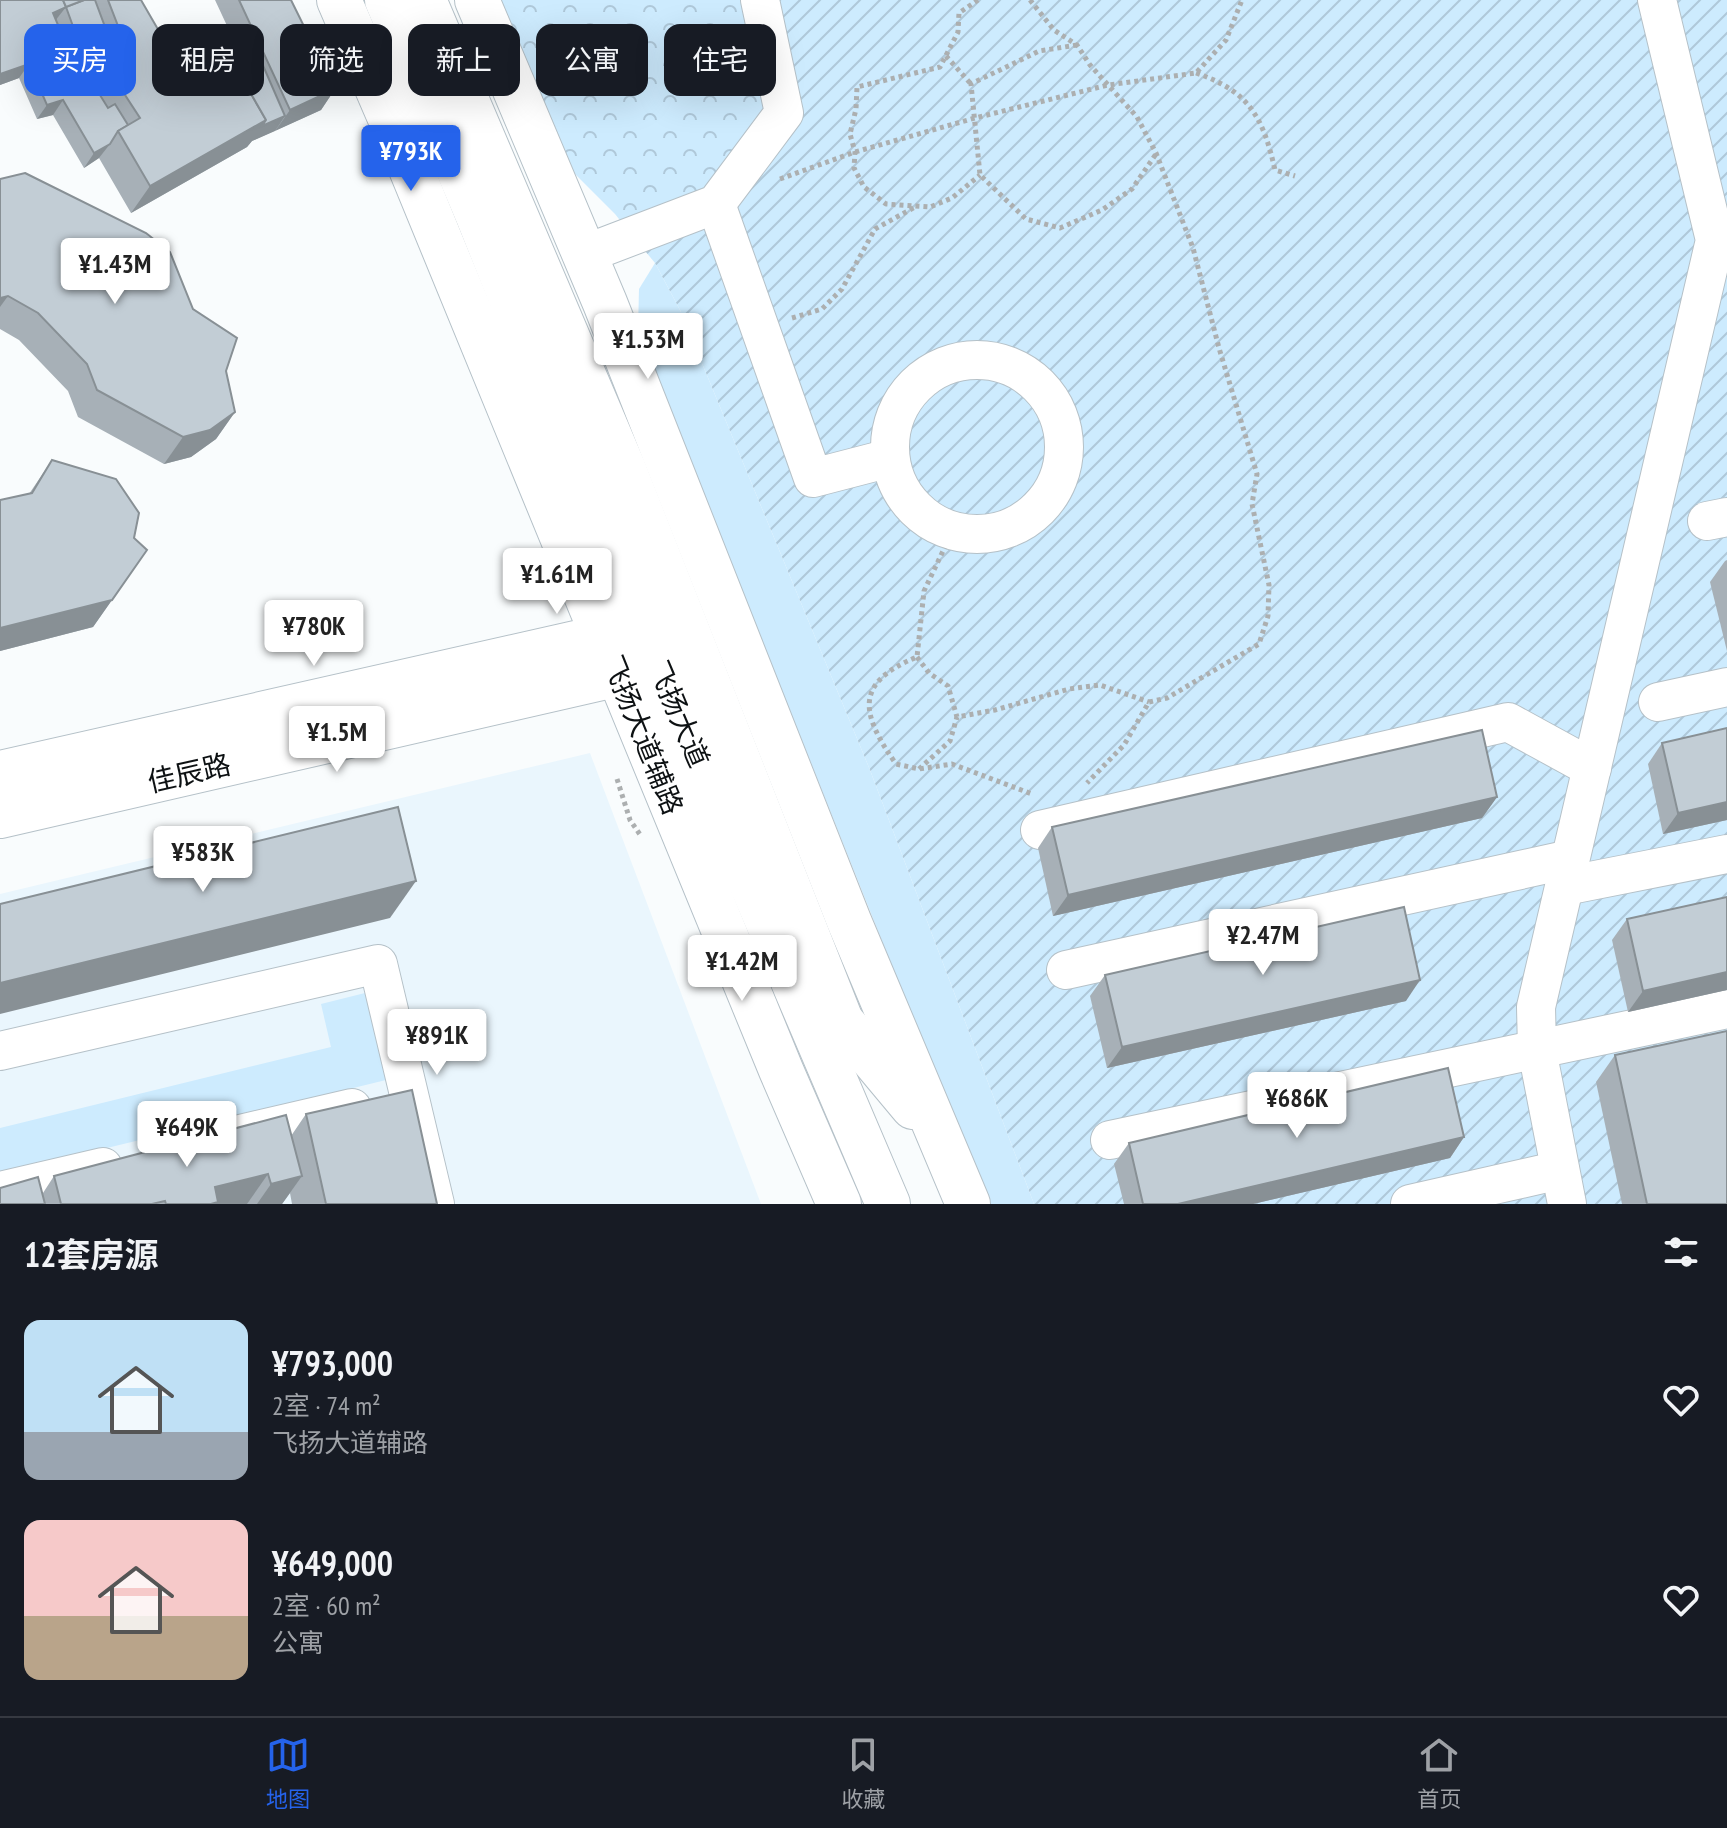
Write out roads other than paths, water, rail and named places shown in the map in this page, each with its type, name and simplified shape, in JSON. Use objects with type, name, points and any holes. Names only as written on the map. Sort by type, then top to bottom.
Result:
[{"type":"main road","name":"飞扬大道辅路","points":[[339,0],[631,651],[781,1070],[839,1204]]},
{"type":"main road","name":"飞扬大道","points":[[387,0],[478,216],[631,651],[771,931],[888,1204]]},
{"type":"main road","name":"飞扬大道","points":[[424,0],[623,467],[842,1022],[920,1204]]},
{"type":"main road","points":[[477,0],[605,303],[849,921],[968,1204]]},
{"type":"main road","points":[[393,125],[478,216]]},
{"type":"main road","points":[[605,303],[623,467]]},
{"type":"main road","name":"佳辰路","points":[[0,773],[631,651]]},
{"type":"main road","name":"佳辰路","points":[[0,816],[631,651]]},
{"type":"main road","points":[[771,931],[781,1070]]},
{"type":"main road","points":[[842,1022],[943,1142]]},
{"type":"street","points":[[1410,1204],[1563,1187],[1537,1050],[1536,1007],[1721,239],[1657,0]]},
{"type":"street","points":[[585,254],[716,204],[784,113],[769,3]]},
{"type":"street","points":[[716,204],[813,478],[890,458]]},
{"type":"street","points":[[966,361],[994,361],[1020,371],[1041,388],[1056,410],[1064,436],[1062,467],[1051,495],[1030,517],[1003,531],[973,534],[943,528],[918,511],[899,487],[890,458],[891,431],[900,405],[917,384],[940,368],[966,361]]},
{"type":"street","points":[[1658,702],[1727,687]]},
{"type":"street","points":[[1039,812],[1508,722],[1592,768]]},
{"type":"street","points":[[1066,970],[1568,872],[1727,854]]},
{"type":"street","points":[[0,1051],[378,964],[435,1204]]},
{"type":"street","points":[[1110,1140],[1727,1009]]},
{"type":"street","points":[[197,1144],[409,1094]]},
{"type":"street","points":[[0,1191],[136,1159]]}]
